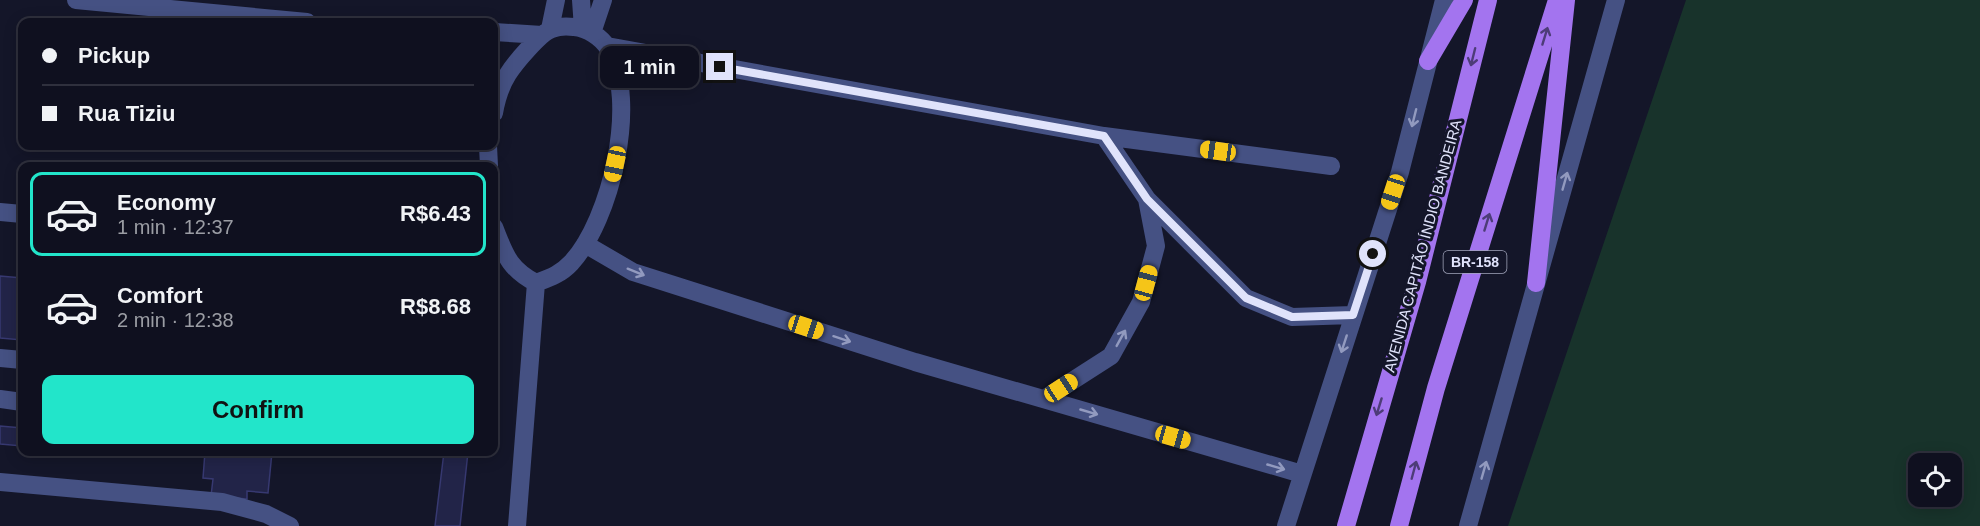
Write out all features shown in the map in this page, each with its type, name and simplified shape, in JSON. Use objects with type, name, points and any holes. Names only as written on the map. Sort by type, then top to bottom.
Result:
[{"type":"main road","points":[[1428,61],[1464,0]]},
{"type":"main road","name":"AVENIDA CAPITÃO ÍNDIO BANDEIRA","points":[[1346,526],[1417,282],[1488,0]]},
{"type":"main road","name":"BR-158","points":[[1399,526],[1436,388],[1557,0]]},
{"type":"main road","points":[[1536,283],[1566,0]]},
{"type":"street","points":[[76,0],[268,18]]},
{"type":"street","points":[[498,101],[507,75],[546,32],[556,0]]},
{"type":"street","points":[[581,0],[588,30]]},
{"type":"street","points":[[588,30],[603,0]]},
{"type":"street","points":[[1286,526],[1400,172],[1444,0]]},
{"type":"street","points":[[1468,526],[1616,0]]},
{"type":"street","points":[[498,32],[546,32],[561,26],[588,30],[607,46],[620,80],[619,146],[611,182],[598,222],[571,264],[555,277],[536,283],[522,276],[498,247]]},
{"type":"street","points":[[607,46],[1104,136],[1331,166]]},
{"type":"street","points":[[1104,136],[1147,199],[1246,298],[1292,317],[1353,315]]},
{"type":"street","points":[[1044,399],[1111,356],[1141,302],[1156,246],[1147,199]]},
{"type":"street","points":[[0,212],[18,214]]},
{"type":"street","points":[[585,244],[633,272],[915,362],[1302,474]]},
{"type":"street","points":[[517,526],[536,283]]},
{"type":"street","points":[[0,358],[18,360]]},
{"type":"street","points":[[0,399],[18,401]]},
{"type":"street","points":[[0,482],[222,502],[266,514],[290,526]]},
{"type":"green space","points":[[1686,0],[1980,0],[1980,526],[1508,526]]},
{"type":"building","points":[[0,276],[18,278],[18,340],[0,338]]},
{"type":"building","points":[[0,426],[18,428],[18,446],[0,444]]},
{"type":"building","points":[[205,456],[272,456],[268,493],[247,491],[247,499],[211,496],[213,479],[203,478]]},
{"type":"building","points":[[444,456],[468,456],[460,526],[435,526]]},
{"type":"route","points":[[720,67],[1104,136],[1147,199],[1246,298],[1292,317],[1353,315],[1373,254]]}]
